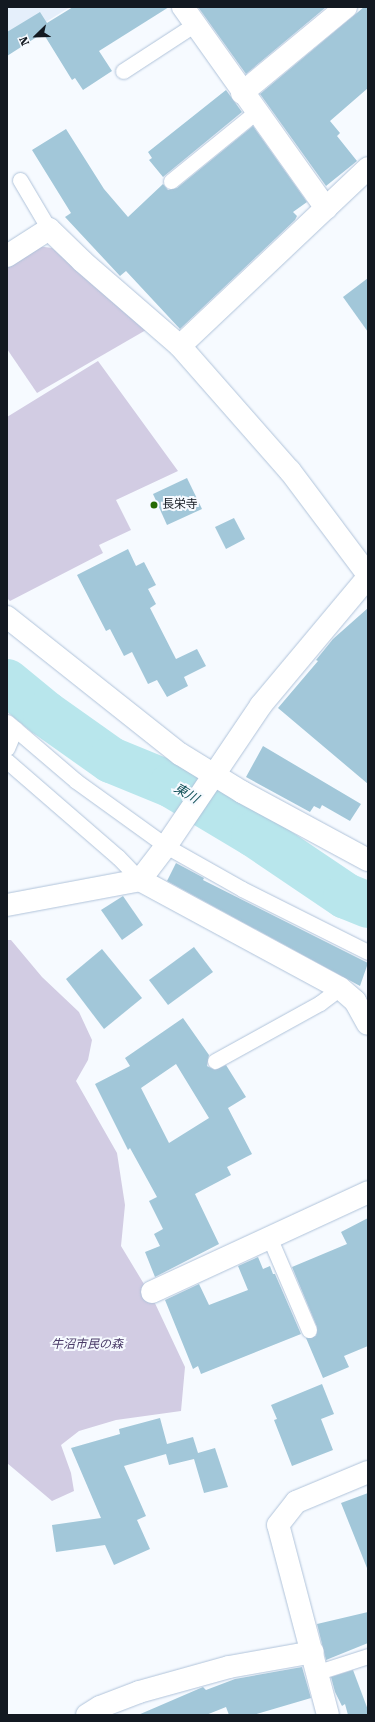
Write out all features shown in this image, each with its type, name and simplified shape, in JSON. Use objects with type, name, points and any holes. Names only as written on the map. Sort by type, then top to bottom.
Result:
[{"type":"street","points":[[242,93],[346,7]]},
{"type":"street","points":[[189,16],[242,93],[326,208]]},
{"type":"street","points":[[180,346],[368,168]]},
{"type":"street","points":[[7,256],[49,229],[83,262],[180,346],[290,471],[368,576],[261,704],[209,784],[140,880]]},
{"type":"street","points":[[7,617],[174,750],[209,784],[368,860]]},
{"type":"street","points":[[7,905],[140,880],[340,988],[355,1000],[368,1024]]},
{"type":"street","points":[[152,1292],[270,1239],[368,1192]]},
{"type":"street","points":[[328,1715],[278,1525],[296,1502],[368,1472]]},
{"type":"street","points":[[87,1715],[100,1707],[139,1692],[229,1667],[315,1662]]},
{"type":"lane","points":[[123,71],[189,16]]},
{"type":"lane","points":[[172,181],[256,112]]},
{"type":"lane","points":[[20,180],[49,229]]},
{"type":"lane","points":[[7,748],[11,725]]},
{"type":"lane","points":[[11,725],[76,781],[170,840],[242,889],[368,952]]},
{"type":"lane","points":[[7,761],[118,857],[140,880]]},
{"type":"lane","points":[[215,1061],[320,1003],[340,988]]},
{"type":"lane","points":[[270,1239],[309,1330]]},
{"type":"lane","points":[[315,1662],[368,1656]]},
{"type":"shaded area","points":[[7,7],[70,7],[7,46]]},
{"type":"green space","points":[[37,246],[52,248],[146,330],[37,393],[7,349],[7,267]]},
{"type":"green space","points":[[98,361],[178,471],[116,500],[131,530],[99,545],[103,553],[10,601],[7,598],[7,417]]},
{"type":"green space","name":"牛沼市民の森","points":[[7,940],[11,940],[42,977],[79,1012],[92,1040],[88,1060],[76,1081],[117,1153],[125,1205],[121,1246],[153,1299],[185,1367],[181,1411],[116,1420],[79,1431],[61,1445],[71,1473],[74,1491],[52,1501],[7,1463]]},
{"type":"building","points":[[73,7],[169,7],[99,51],[112,71],[83,90],[75,78],[72,80],[43,33],[7,56],[7,32],[40,12],[47,23]]},
{"type":"building","points":[[198,7],[325,7],[325,8],[246,74]]},
{"type":"building","points":[[364,7],[368,7],[368,88],[330,121],[340,133],[337,136],[357,161],[326,186],[260,94]]},
{"type":"building","points":[[226,90],[242,112],[163,177],[149,160],[152,158],[148,152]]},
{"type":"building","points":[[253,126],[307,202],[293,212],[297,216],[295,220],[180,329],[126,271],[120,276],[65,217],[71,213],[32,150],[66,129],[104,189],[128,217],[163,184],[168,190],[177,188]]},
{"type":"building","points":[[368,278],[368,332],[343,297]]},
{"type":"building","points":[[187,478],[202,509],[167,525],[153,494]]},
{"type":"building","points":[[234,518],[245,539],[226,549],[215,527]]},
{"type":"building","points":[[128,549],[136,566],[144,562],[156,585],[148,589],[156,604],[150,608],[176,659],[197,649],[206,666],[184,677],[188,686],[167,697],[157,680],[148,684],[132,652],[124,656],[110,629],[106,631],[77,575]]},
{"type":"building","points":[[368,608],[368,784],[278,708],[318,661],[316,660],[333,639]]},
{"type":"building","points":[[263,746],[361,804],[350,821],[322,805],[320,809],[314,806],[310,812],[246,777]]},
{"type":"building","points":[[176,863],[204,878],[203,880],[368,963],[360,986],[167,881]]},
{"type":"building","points":[[123,896],[143,925],[122,940],[101,910]]},
{"type":"building","points":[[194,947],[213,972],[168,1005],[149,980]]},
{"type":"building","points":[[102,949],[142,998],[104,1029],[66,979]]},
{"type":"building","points":[[183,1018],[209,1055],[207,1066],[215,1070],[226,1065],[246,1097],[228,1108],[252,1154],[227,1167],[231,1175],[195,1194],[219,1244],[155,1277],[145,1252],[160,1246],[154,1234],[163,1229],[149,1201],[157,1197],[130,1148],[128,1150],[95,1084],[130,1066],[125,1058]],"holes":[[[176,1064],[209,1118],[169,1143],[141,1088]]]},
{"type":"building","points":[[368,1218],[368,1346],[344,1356],[349,1367],[323,1378],[306,1338],[316,1336],[317,1327],[292,1267],[347,1244],[341,1232]]},
{"type":"building","points":[[258,1257],[263,1269],[270,1266],[273,1274],[275,1274],[301,1334],[201,1374],[198,1366],[193,1369],[165,1300],[199,1284],[209,1305],[248,1290],[238,1266]]},
{"type":"building","points":[[322,1384],[334,1414],[321,1419],[333,1450],[292,1466],[274,1420],[277,1419],[271,1405]]},
{"type":"building","points":[[160,1418],[167,1444],[193,1437],[198,1453],[215,1448],[228,1487],[204,1493],[194,1459],[169,1465],[166,1454],[124,1466],[146,1516],[137,1520],[150,1549],[114,1565],[105,1545],[56,1552],[52,1525],[101,1518],[71,1448],[120,1434],[119,1429]]},
{"type":"building","points":[[368,1493],[368,1567],[367,1568],[341,1503]]},
{"type":"building","points":[[368,1612],[368,1643],[326,1660],[317,1624]]},
{"type":"building","points":[[302,1667],[311,1698],[253,1715],[229,1715],[226,1707],[206,1715],[138,1715],[203,1687],[206,1690],[235,1679]]},
{"type":"building","points":[[353,1670],[368,1710],[368,1715],[348,1715],[345,1704],[342,1706],[335,1692],[331,1677]]},
{"type":"waterway","name":"東川","points":[[7,682],[46,714],[111,760],[172,785],[254,834],[346,896],[368,905]]},
{"type":"place","name":"長栄寺","points":[[154,505]]}]
